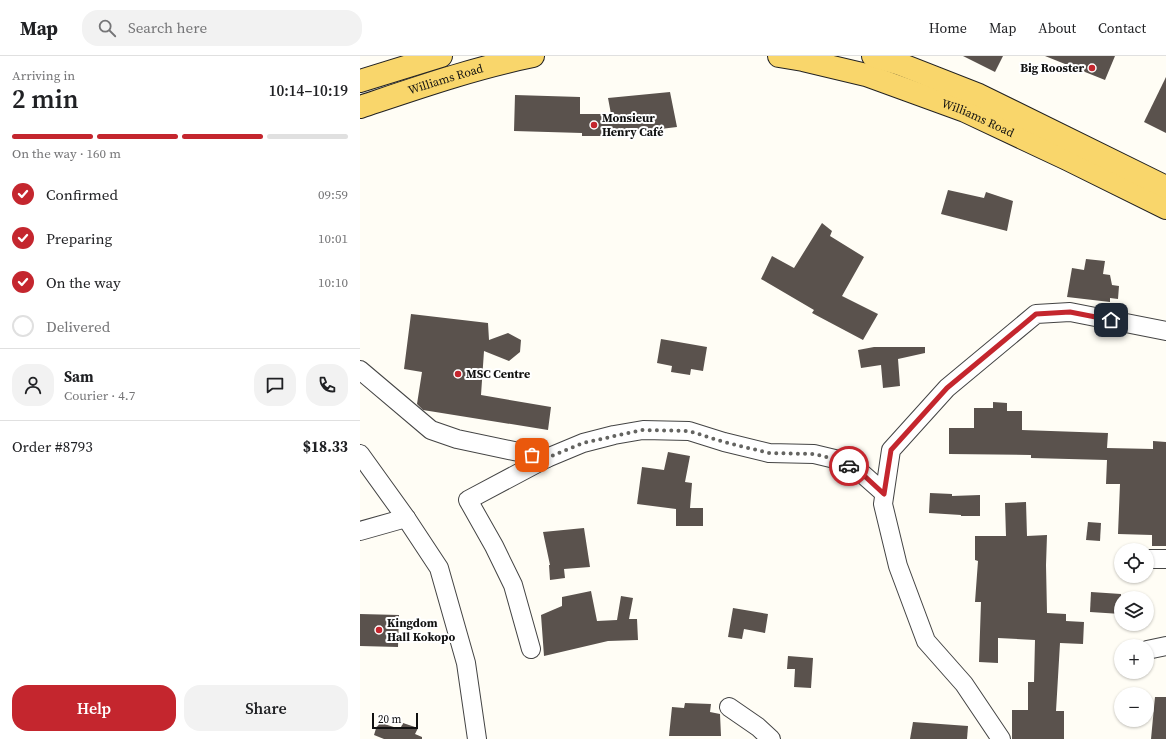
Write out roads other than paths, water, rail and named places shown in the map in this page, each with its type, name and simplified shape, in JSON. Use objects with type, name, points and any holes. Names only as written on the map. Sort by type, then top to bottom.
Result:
[{"type":"main road","name":"Williams Road","points":[[360,81],[441,56]]},
{"type":"main road","name":"Williams Road","points":[[360,107],[418,87],[508,61],[533,56]]},
{"type":"main road","name":"Williams Road","points":[[779,56],[803,60],[866,75],[965,111],[1166,208]]},
{"type":"main road","name":"Williams Road","points":[[873,56],[900,64],[979,95],[1166,187]]},
{"type":"street","points":[[1002,739],[964,684],[926,641],[898,566],[883,504],[891,450],[947,388],[1036,314],[1070,312],[1166,332]]},
{"type":"street","points":[[360,370],[431,430],[457,439],[547,458]]},
{"type":"street","points":[[531,649],[513,585],[494,546],[468,500],[547,458],[583,443],[642,430],[689,431],[724,442],[769,453],[814,454],[839,460],[858,470],[884,494]]},
{"type":"street","points":[[360,454],[440,568],[466,663],[477,739]]},
{"type":"street","points":[[360,532],[406,518]]},
{"type":"street","points":[[1154,559],[1166,559]]},
{"type":"street","points":[[1154,649],[1166,646]]},
{"type":"street","points":[[729,707],[758,727],[771,739]]},
{"type":"place","name":"Big Rooster","points":[[1092,68]]},
{"type":"place","name":"Monsieur Henry Café","points":[[594,125]]},
{"type":"place","name":"MSC Centre","points":[[458,374]]},
{"type":"place","name":"Kingdom Hall Kokopo","points":[[379,630]]}]
